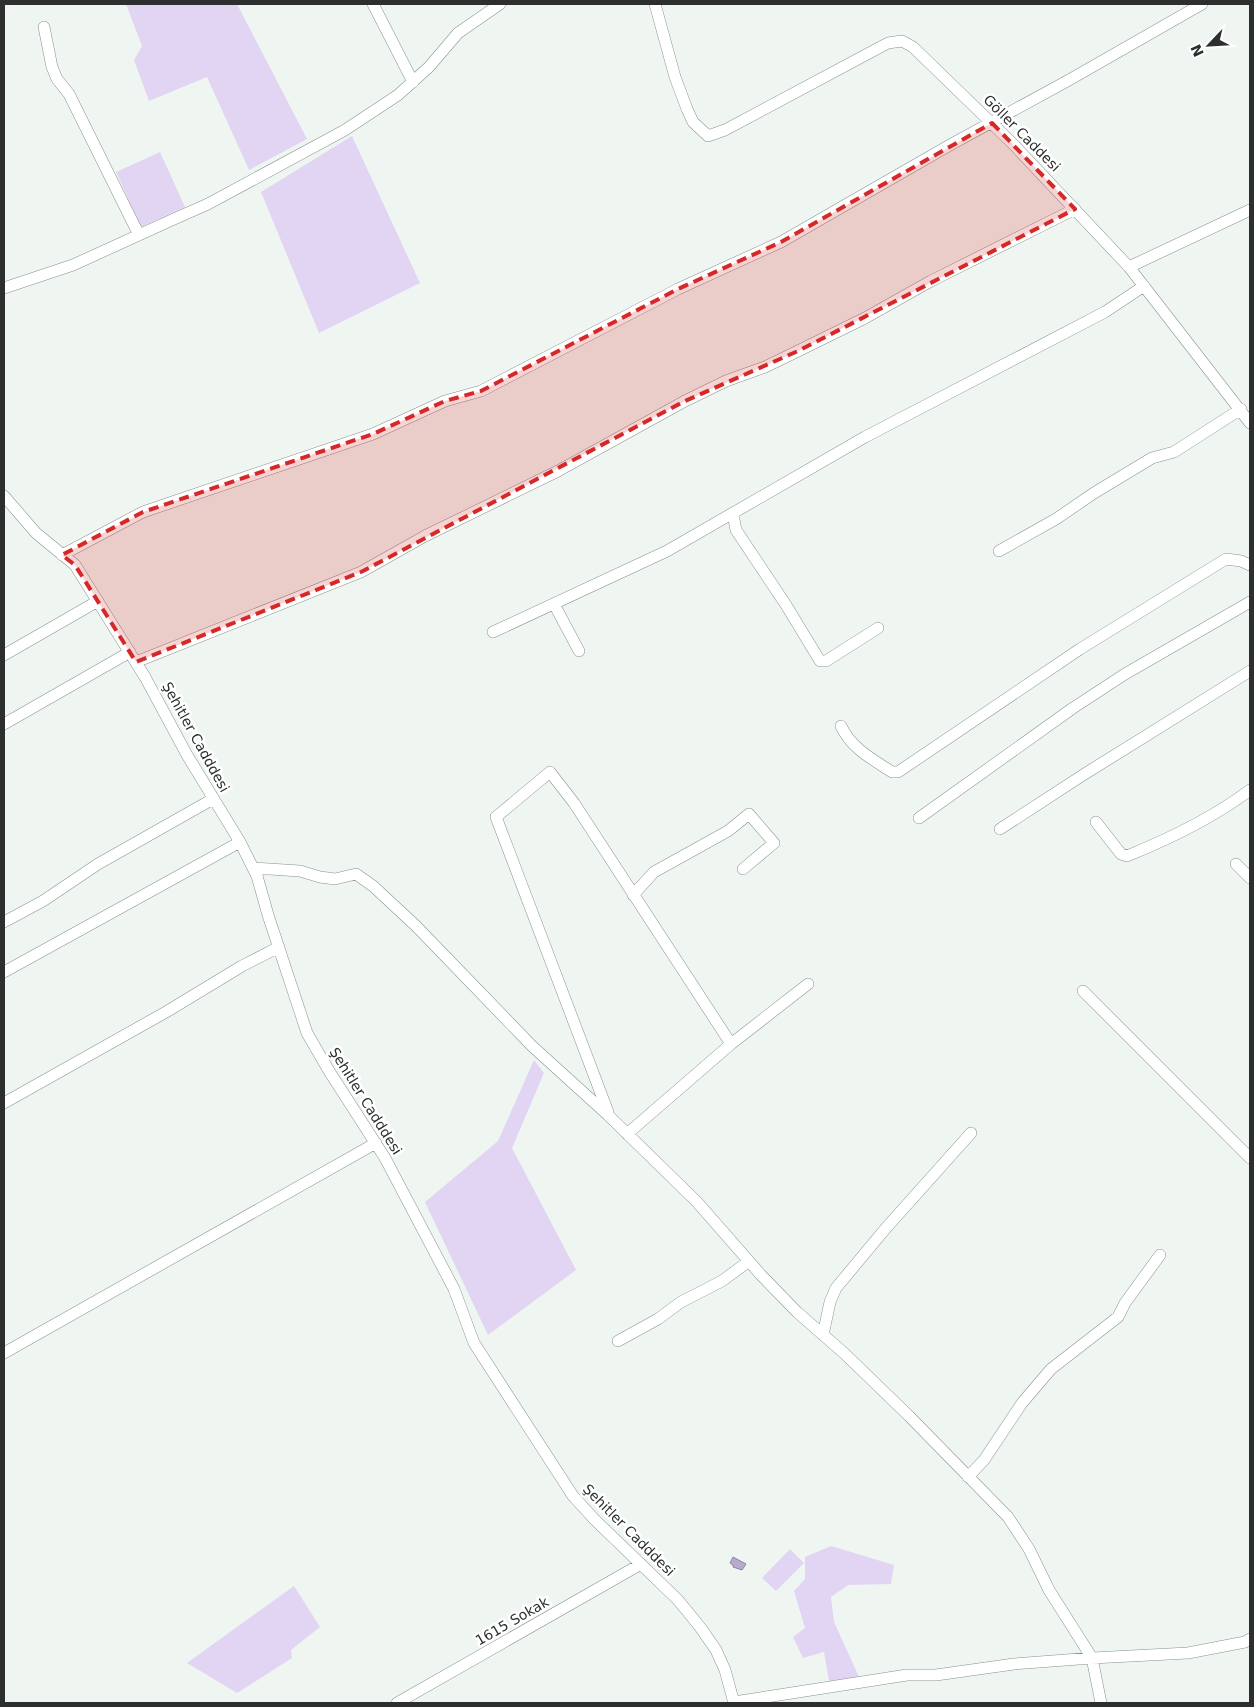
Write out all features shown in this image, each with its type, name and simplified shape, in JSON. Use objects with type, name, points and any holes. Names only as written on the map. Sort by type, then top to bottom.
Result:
[{"type":"street","points":[[374,4],[412,82]]},
{"type":"street","points":[[4,288],[73,265],[208,204],[345,130],[398,95],[429,67],[458,33],[500,4]]},
{"type":"street","name":"Göller Caddesi","points":[[654,4],[675,77],[687,109],[694,122],[708,136],[725,130],[888,43],[902,41],[913,46],[992,123],[1129,267],[1250,423]]},
{"type":"street","points":[[62,555],[143,512],[373,434],[445,401],[481,391],[678,288],[781,242],[1202,4]]},
{"type":"street","points":[[44,27],[52,67],[57,79],[73,102],[139,235]]},
{"type":"street","points":[[4,724],[133,657],[361,572],[425,536],[558,471],[685,401],[798,351],[865,318],[931,281],[1075,209]]},
{"type":"street","points":[[1129,267],[1250,210]]},
{"type":"street","points":[[493,632],[667,551],[865,437],[1105,312],[1144,286]]},
{"type":"street","points":[[999,551],[1056,519],[1094,493],[1152,458],[1174,452],[1241,409]]},
{"type":"street","name":"Şehitler Cadddesi","points":[[4,496],[36,533],[75,565],[133,657],[187,755],[240,842],[253,868],[307,1033],[385,1158],[454,1289],[474,1343],[573,1496],[595,1520],[678,1600],[706,1636],[716,1650],[725,1670],[734,1702]]},
{"type":"street","points":[[733,514],[736,530],[786,605],[820,661],[826,661],[878,628]]},
{"type":"street","points":[[841,726],[855,746],[892,772],[898,772],[1080,649],[1226,559],[1250,565]]},
{"type":"street","points":[[4,655],[98,601]]},
{"type":"street","points":[[918,818],[1124,674],[1250,602]]},
{"type":"street","points":[[554,604],[579,651]]},
{"type":"street","points":[[1000,829],[1250,671]]},
{"type":"street","points":[[608,1115],[496,817],[550,772],[574,804],[731,1044]]},
{"type":"street","points":[[1096,822],[1121,854],[1128,856],[1158,843],[1236,800],[1250,790]]},
{"type":"street","points":[[4,922],[43,901],[98,864],[213,799]]},
{"type":"street","points":[[633,895],[654,872],[728,831],[750,814],[774,842],[743,869]]},
{"type":"street","points":[[4,972],[240,842]]},
{"type":"street","points":[[1236,864],[1250,878]]},
{"type":"street","points":[[253,868],[300,871],[334,879],[356,874],[373,886],[416,926],[532,1046],[608,1115],[697,1202],[797,1312],[909,1416],[1008,1517],[1029,1549],[1049,1590],[1092,1658],[1101,1703]]},
{"type":"street","points":[[4,1103],[166,1012],[242,966],[279,947]]},
{"type":"street","points":[[627,1134],[731,1044],[808,984]]},
{"type":"street","points":[[1083,991],[1250,1158]]},
{"type":"street","points":[[823,1335],[830,1302],[836,1288],[886,1228],[971,1133]]},
{"type":"street","points":[[4,1353],[376,1143]]},
{"type":"street","points":[[968,1477],[984,1460],[1022,1404],[1051,1369],[1118,1317],[1125,1303],[1160,1255]]},
{"type":"street","points":[[618,1341],[658,1319],[681,1302],[722,1281],[749,1261]]},
{"type":"street","name":"1615 Sokak","points":[[397,1703],[641,1564]]},
{"type":"street","points":[[734,1702],[907,1675],[936,1675],[1014,1664],[1188,1653],[1245,1642],[1250,1639]]},
{"type":"highlighted area","points":[[992,123],[1075,209],[798,351],[685,401],[361,572],[136,662],[75,565],[62,555],[143,512],[373,434],[445,401],[481,391],[678,289],[781,242]]},
{"type":"shaded area","points":[[126,4],[237,4],[307,139],[249,170],[207,77],[149,101],[134,60],[142,46]]},
{"type":"shaded area","points":[[352,136],[420,283],[319,333],[261,192]]},
{"type":"shaded area","points":[[160,152],[185,207],[141,227],[116,172]]},
{"type":"shaded area","points":[[534,1060],[544,1073],[512,1148],[576,1270],[488,1335],[425,1202],[498,1141]]},
{"type":"shaded area","points":[[831,1546],[894,1565],[891,1584],[848,1585],[831,1597],[834,1622],[860,1679],[829,1681],[824,1652],[803,1658],[793,1637],[805,1628],[794,1591],[805,1579],[805,1557]]},
{"type":"shaded area","points":[[790,1549],[804,1563],[776,1591],[762,1578]]},
{"type":"shaded area","points":[[733,1557],[746,1564],[742,1570],[733,1567],[730,1563]]},
{"type":"shaded area","points":[[294,1586],[320,1627],[291,1650],[292,1658],[237,1693],[187,1663]]}]
